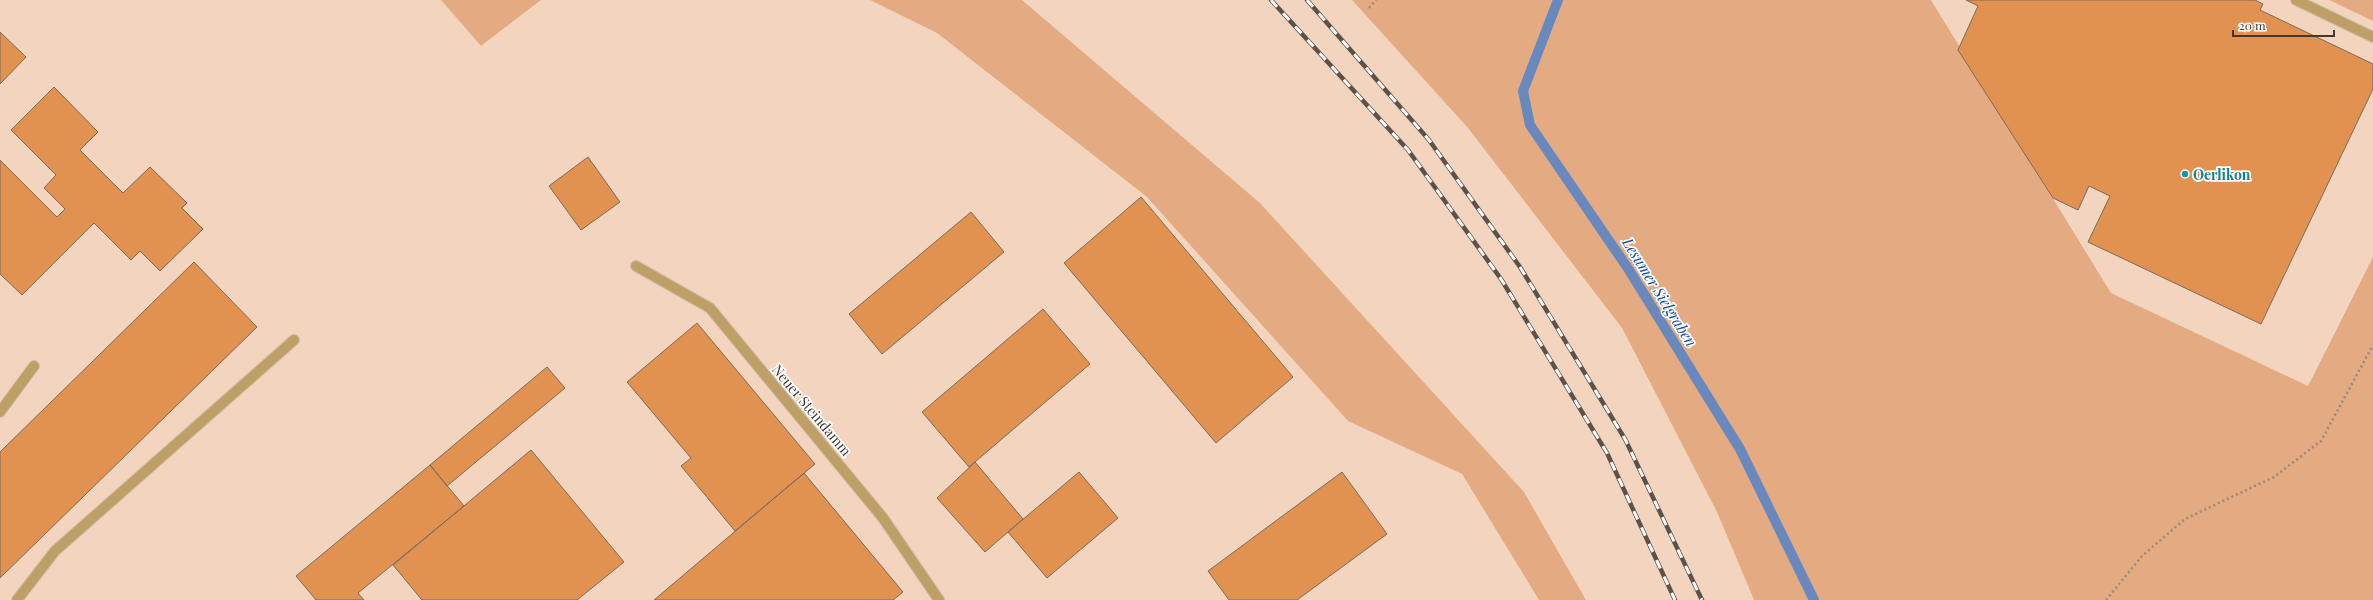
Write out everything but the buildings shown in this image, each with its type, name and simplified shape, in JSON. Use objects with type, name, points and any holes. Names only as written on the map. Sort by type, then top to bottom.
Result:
[{"type":"street","points":[[2296,0],[2373,37]]},
{"type":"street","name":"Neuer Steindamm","points":[[636,266],[710,308],[883,518],[939,600]]},
{"type":"street","points":[[17,600],[55,551],[294,340]]},
{"type":"street","points":[[0,412],[34,366]]},
{"type":"path","points":[[1369,8],[1376,0]]},
{"type":"path","points":[[2106,600],[2142,556],[2185,519],[2274,477],[2321,442],[2373,345]]},
{"type":"shaded area","points":[[0,0],[441,0],[481,46],[541,0],[870,0],[937,33],[1147,197],[1348,421],[1462,474],[1539,600],[0,600]]},
{"type":"shaded area","points":[[441,0],[541,0],[481,46]]},
{"type":"shaded area","points":[[870,0],[1022,0],[1260,203],[1524,492],[1586,600],[1539,600],[1462,474],[1348,421],[1147,197],[937,33]]},
{"type":"shaded area","points":[[1022,0],[1352,0],[1468,128],[1622,328],[1717,512],[1754,600],[1586,600],[1524,492],[1260,203]]},
{"type":"shaded area","points":[[1352,0],[1931,0],[2111,293],[2308,386],[2373,257],[2373,600],[1754,600],[1717,512],[1622,328],[1468,128]]},
{"type":"shaded area","name":"Oerlikon","points":[[1931,0],[2329,0],[2373,21],[2373,257],[2308,386],[2111,293]]},
{"type":"shaded area","points":[[2329,0],[2373,0],[2373,21]]},
{"type":"waterway","name":"Lesumer Sielgraben","points":[[1558,0],[1523,91],[1530,125],[1629,270],[1740,449],[1814,600]]},
{"type":"railway","points":[[1271,0],[1408,150],[1501,279],[1607,453],[1675,600]]},
{"type":"railway","points":[[1307,0],[1429,140],[1520,267],[1625,439],[1702,600]]},
{"type":"place","name":"Oerlikon","points":[[2185,174]]}]
